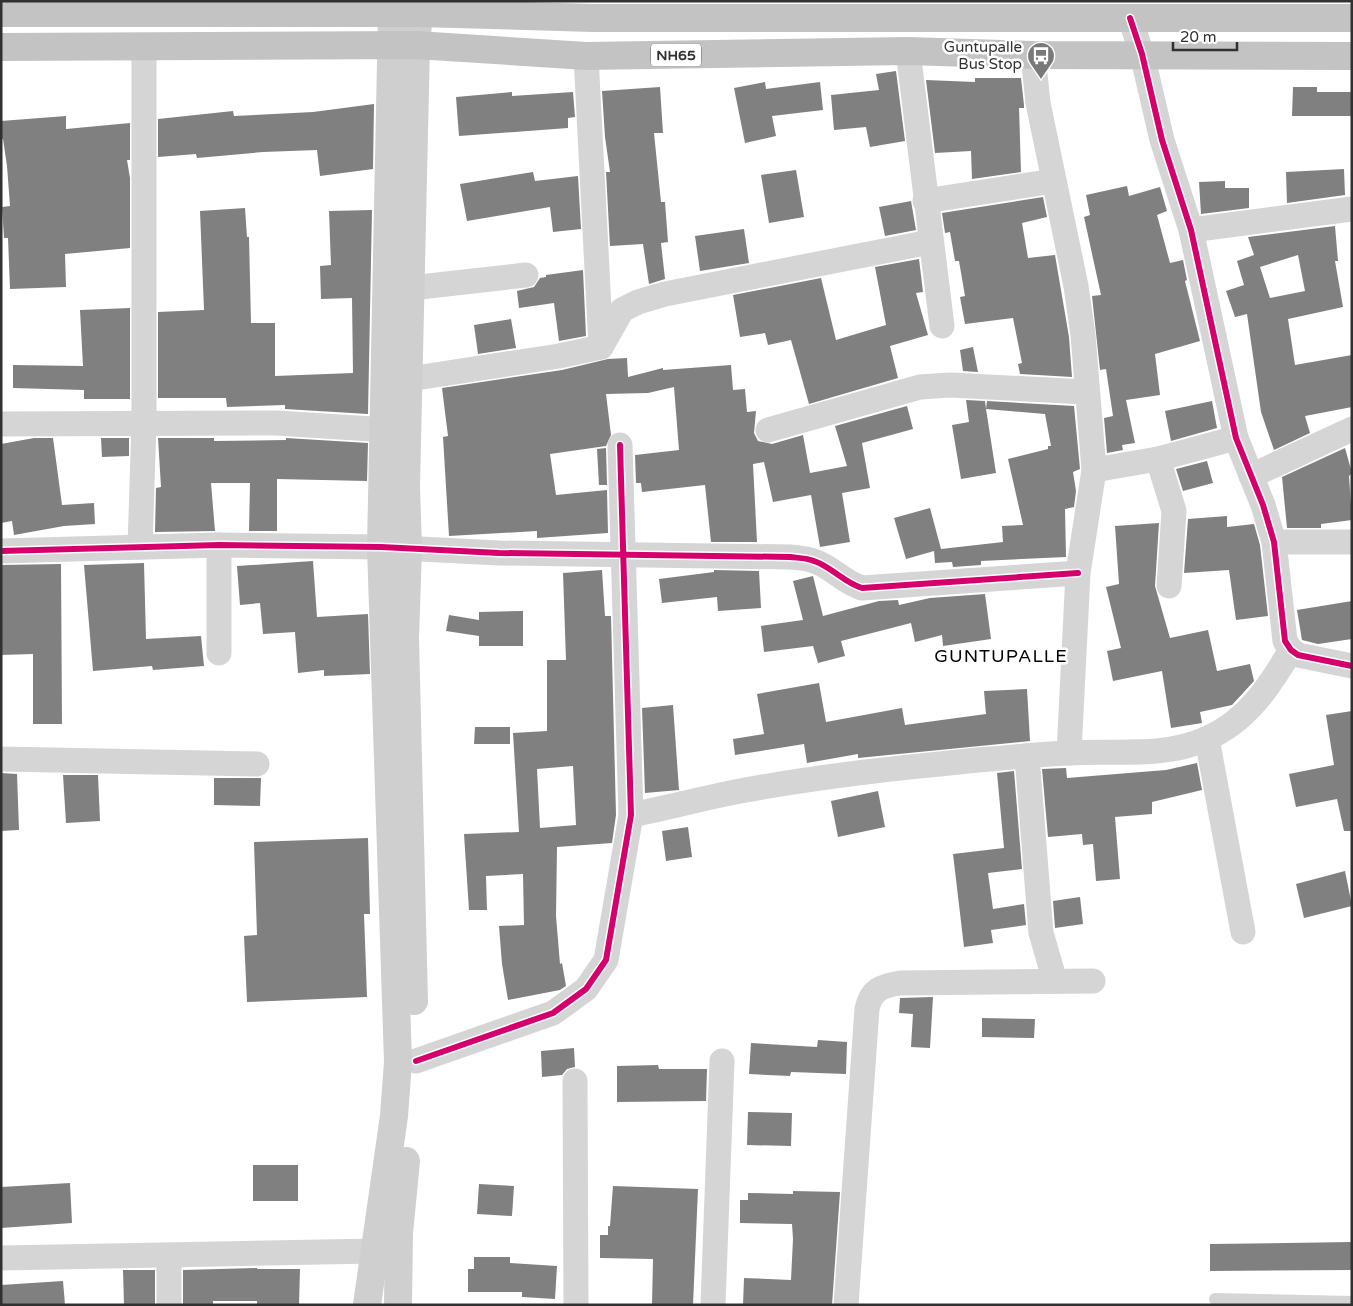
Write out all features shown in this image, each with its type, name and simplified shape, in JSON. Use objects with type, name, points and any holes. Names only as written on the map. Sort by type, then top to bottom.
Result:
[{"type":"highway","points":[[1,14],[420,13],[594,10],[1130,18],[1207,9],[1352,18]]},
{"type":"highway","name":"NH65","points":[[1,47],[404,45],[586,56],[908,51],[1033,55],[1352,56]]},
{"type":"main road","points":[[392,13],[404,45],[411,288],[409,378],[396,431],[406,487],[408,548],[405,638],[416,1060],[399,1233],[398,1305]]},
{"type":"main road","points":[[367,1305],[394,1116],[398,1062],[381,547],[396,431],[404,45],[420,13]]},
{"type":"street","points":[[1130,18],[1142,54],[1162,140],[1191,230],[1236,438],[1264,505],[1274,542],[1285,641],[1290,650],[1309,659],[1352,666]]},
{"type":"street","points":[[140,547],[144,422],[144,46]]},
{"type":"street","points":[[908,51],[930,242],[942,326]]},
{"type":"street","points":[[1033,55],[1038,103],[1076,286],[1083,336],[1094,470],[1078,573],[1069,753]]},
{"type":"street","points":[[586,56],[601,347]]},
{"type":"street","points":[[925,201],[1054,181]]},
{"type":"street","points":[[1191,230],[1352,209]]},
{"type":"street","points":[[409,378],[559,356],[601,347],[622,310],[638,302],[665,294],[930,242]]},
{"type":"street","points":[[411,288],[526,274]]},
{"type":"street","points":[[768,430],[920,387],[950,385],[1087,392]]},
{"type":"street","points":[[1,424],[276,423],[396,431]]},
{"type":"street","points":[[1251,476],[1352,429]]},
{"type":"street","points":[[1094,470],[1158,459],[1236,438]]},
{"type":"street","points":[[416,1060],[553,1013],[586,989],[606,960],[631,815],[620,445]]},
{"type":"street","points":[[1158,459],[1174,511],[1169,586]]},
{"type":"street","points":[[1274,542],[1352,542]]},
{"type":"street","points":[[1,551],[219,545],[790,557],[813,560],[826,566],[848,583],[862,588],[1078,573]]},
{"type":"street","points":[[219,545],[219,653]]},
{"type":"street","points":[[631,815],[735,792],[930,765],[1069,753],[1155,751],[1183,747],[1207,738],[1230,725],[1256,704],[1272,683],[1290,650]]},
{"type":"street","points":[[1207,738],[1243,932]]},
{"type":"street","points":[[1027,756],[1041,933],[1056,982]]},
{"type":"street","points":[[1,759],[257,764]]},
{"type":"street","points":[[846,1305],[866,1009],[870,997],[876,990],[885,985],[900,983],[1094,981]]},
{"type":"street","points":[[713,1305],[722,1061]]},
{"type":"street","points":[[575,1081],[576,1305]]},
{"type":"street","points":[[1,1258],[376,1251]]},
{"type":"street","points":[[169,1256],[169,1305]]},
{"type":"lane","points":[[1215,1299],[1352,1302]]},
{"type":"building","points":[[896,71],[905,141],[870,147],[866,127],[834,130],[831,95],[879,90],[876,74]]},
{"type":"building","points":[[975,78],[1021,78],[1024,108],[1019,108],[1021,172],[972,179],[971,151],[935,153],[926,80],[975,82]]},
{"type":"building","points":[[765,82],[766,89],[820,82],[823,110],[772,116],[776,136],[745,143],[734,88]]},
{"type":"building","points":[[660,87],[663,133],[654,133],[661,202],[665,202],[668,242],[661,243],[665,279],[649,284],[643,244],[610,246],[606,172],[610,172],[605,137],[602,91]]},
{"type":"building","points":[[1293,87],[1317,87],[1317,92],[1352,92],[1352,116],[1292,116]]},
{"type":"building","points":[[512,92],[512,96],[573,92],[575,117],[568,118],[568,128],[459,136],[456,97]]},
{"type":"building","points":[[374,104],[373,169],[320,176],[317,150],[263,152],[197,158],[196,154],[158,157],[158,119],[233,111],[234,116],[313,112]]},
{"type":"building","points":[[66,116],[66,129],[130,123],[130,160],[127,160],[130,178],[130,248],[65,254],[66,287],[10,289],[8,238],[4,238],[2,207],[10,206],[7,166],[3,139],[1,139],[1,121]]},
{"type":"building","points":[[1344,169],[1345,195],[1287,203],[1286,172]]},
{"type":"building","points":[[796,170],[804,217],[769,223],[761,175]]},
{"type":"building","points":[[533,172],[535,181],[578,176],[581,229],[553,232],[550,207],[467,221],[460,184]]},
{"type":"building","points":[[1225,181],[1225,188],[1249,188],[1249,208],[1201,214],[1199,182]]},
{"type":"building","points":[[1127,186],[1129,196],[1160,187],[1167,211],[1157,215],[1170,263],[1183,260],[1187,280],[1185,281],[1200,341],[1155,354],[1160,395],[1126,400],[1135,443],[1122,445],[1123,450],[1107,453],[1104,418],[1113,416],[1106,369],[1100,370],[1092,296],[1101,295],[1084,217],[1090,215],[1086,195]]},
{"type":"building","points":[[1043,197],[1047,217],[1022,223],[1028,258],[1055,255],[1069,337],[1072,377],[1020,374],[1018,364],[1022,363],[1013,318],[965,324],[960,297],[965,296],[959,261],[955,261],[950,232],[945,233],[942,213]]},
{"type":"building","points":[[911,201],[916,230],[885,236],[879,207]]},
{"type":"building","points":[[245,208],[247,237],[249,237],[251,323],[275,323],[275,376],[353,373],[352,298],[321,299],[320,266],[331,265],[329,211],[372,210],[368,414],[285,409],[285,405],[227,407],[226,398],[158,398],[158,312],[204,310],[200,211]]},
{"type":"building","points":[[1335,226],[1338,261],[1335,261],[1343,307],[1288,319],[1295,365],[1352,355],[1352,407],[1305,416],[1310,433],[1274,450],[1261,412],[1247,314],[1235,317],[1226,291],[1244,285],[1237,261],[1254,255],[1248,237]],"holes":[[[1298,255],[1305,291],[1270,298],[1260,267]]]},
{"type":"building","points":[[744,229],[749,263],[700,271],[695,236]]},
{"type":"building","points":[[919,259],[923,292],[916,293],[928,335],[890,346],[898,378],[809,404],[791,340],[768,345],[765,333],[740,337],[733,295],[821,278],[836,340],[886,325],[875,267]]},
{"type":"building","points":[[583,270],[586,336],[559,341],[554,303],[519,308],[517,291],[534,287],[540,278],[546,277],[546,275]]},
{"type":"building","points":[[130,308],[130,399],[84,399],[84,390],[13,388],[13,365],[83,366],[80,310]]},
{"type":"building","points":[[511,319],[516,348],[478,354],[474,325]]},
{"type":"building","points":[[973,347],[978,372],[963,371],[960,350]]},
{"type":"building","points":[[627,358],[628,377],[663,368],[663,370],[731,365],[733,390],[745,389],[747,412],[756,411],[754,433],[758,441],[772,444],[803,435],[810,473],[847,466],[835,426],[907,406],[913,429],[862,443],[870,488],[842,493],[850,542],[820,547],[811,495],[773,502],[764,462],[753,464],[757,542],[711,542],[705,485],[642,492],[641,483],[636,483],[635,455],[679,450],[674,387],[648,393],[606,394],[611,435],[606,446],[550,454],[556,495],[607,490],[608,533],[537,538],[537,531],[449,536],[443,437],[448,436],[442,388],[562,370],[608,359]]},
{"type":"building","points":[[966,400],[985,401],[996,473],[961,479],[952,425],[969,422]]},
{"type":"building","points":[[987,401],[1074,406],[1080,469],[1073,472],[1076,491],[1074,507],[1065,509],[1066,557],[981,561],[981,565],[953,567],[952,562],[935,563],[934,551],[906,559],[894,518],[930,508],[941,549],[1003,542],[1002,526],[1023,525],[1008,459],[1048,449],[1048,446],[1051,446],[1045,414],[986,409]]},
{"type":"building","points":[[1212,401],[1217,428],[1171,441],[1165,411]]},
{"type":"building","points":[[34,438],[53,438],[62,505],[94,503],[95,524],[64,526],[14,535],[12,521],[1,523],[1,444]]},
{"type":"building","points":[[101,438],[129,438],[129,456],[102,457]]},
{"type":"building","points":[[158,438],[214,438],[214,441],[286,440],[286,438],[368,443],[367,481],[277,479],[277,531],[249,531],[250,483],[211,483],[215,531],[155,532],[156,488],[161,487]]},
{"type":"building","points":[[606,448],[607,485],[599,485],[597,449]]},
{"type":"building","points":[[1345,448],[1352,473],[1349,476],[1352,520],[1321,524],[1321,528],[1287,528],[1282,477]]},
{"type":"building","points":[[1207,461],[1213,483],[1183,491],[1176,469]]},
{"type":"building","points":[[1227,516],[1227,527],[1254,524],[1260,545],[1268,616],[1236,620],[1229,570],[1184,573],[1188,519]]},
{"type":"building","points":[[1159,523],[1155,586],[1170,638],[1208,630],[1217,671],[1250,664],[1254,681],[1232,705],[1200,712],[1202,723],[1171,728],[1162,671],[1113,681],[1107,651],[1121,648],[1106,587],[1119,584],[1115,526]]},
{"type":"building","points":[[313,561],[317,617],[368,614],[370,674],[324,676],[324,670],[298,673],[295,632],[263,634],[260,603],[240,605],[237,566]]},
{"type":"building","points":[[144,563],[146,639],[201,636],[204,666],[153,670],[152,666],[93,671],[84,565]]},
{"type":"building","points":[[61,564],[62,724],[33,724],[33,654],[1,655],[1,565]]},
{"type":"building","points":[[602,570],[605,616],[611,616],[616,815],[612,843],[557,847],[556,916],[560,964],[562,963],[566,986],[560,990],[508,1000],[502,964],[499,926],[524,925],[523,874],[486,876],[487,910],[469,910],[464,834],[519,832],[513,733],[547,731],[547,660],[566,660],[563,573]],"holes":[[[573,766],[576,825],[540,828],[537,769]]]},
{"type":"building","points":[[714,570],[759,571],[761,608],[718,611],[717,597],[662,603],[659,579],[714,572]]},
{"type":"building","points":[[813,576],[823,616],[879,601],[898,600],[899,605],[930,598],[985,594],[991,639],[943,646],[942,635],[915,642],[911,623],[841,641],[845,656],[818,663],[813,646],[764,652],[761,626],[803,620],[793,581]]},
{"type":"building","points":[[1352,601],[1352,639],[1318,644],[1302,640],[1297,610]]},
{"type":"building","points":[[523,611],[523,646],[479,646],[479,636],[446,631],[449,615],[479,620],[479,612]]},
{"type":"building","points":[[819,683],[826,722],[902,708],[905,725],[986,714],[984,691],[1027,689],[1030,741],[858,758],[858,754],[807,763],[804,744],[735,755],[733,739],[764,734],[757,694]]},
{"type":"building","points":[[673,705],[679,790],[645,793],[642,708]]},
{"type":"building","points":[[1352,711],[1352,831],[1344,831],[1337,799],[1296,807],[1289,774],[1334,765],[1326,715]]},
{"type":"building","points":[[475,727],[510,727],[510,744],[474,744]]},
{"type":"building","points":[[1197,763],[1202,790],[1152,802],[1152,814],[1115,817],[1120,879],[1096,881],[1093,844],[1083,845],[1082,834],[1048,837],[1042,769],[1066,768],[1067,778],[1166,770]]},
{"type":"building","points":[[1014,771],[1022,869],[988,873],[993,909],[1024,904],[1026,925],[991,930],[993,943],[964,947],[953,854],[1004,848],[997,773]]},
{"type":"building","points":[[1,773],[17,774],[19,830],[1,831]]},
{"type":"building","points":[[63,775],[98,775],[100,821],[66,823]]},
{"type":"building","points":[[214,778],[261,778],[260,806],[214,805]]},
{"type":"building","points":[[878,791],[885,827],[838,837],[831,801]]},
{"type":"building","points":[[688,827],[692,857],[666,861],[662,831]]},
{"type":"building","points":[[368,838],[370,914],[364,914],[367,997],[247,1002],[244,936],[257,935],[254,842]]},
{"type":"building","points":[[1345,871],[1352,906],[1304,918],[1296,884]]},
{"type":"building","points":[[1080,897],[1083,924],[1055,928],[1053,901]]},
{"type":"building","points":[[933,997],[930,1048],[911,1047],[913,1014],[899,1013],[900,998]]},
{"type":"building","points":[[982,1018],[1035,1019],[1034,1038],[982,1037]]},
{"type":"building","points":[[818,1040],[847,1042],[846,1074],[791,1072],[790,1076],[749,1074],[751,1043],[817,1047]]},
{"type":"building","points":[[574,1048],[575,1067],[567,1069],[562,1075],[542,1077],[541,1051]]},
{"type":"building","points":[[658,1065],[659,1069],[707,1069],[706,1101],[617,1102],[617,1066]]},
{"type":"building","points":[[748,1112],[792,1113],[791,1146],[747,1145]]},
{"type":"building","points":[[253,1165],[298,1165],[298,1201],[253,1201]]},
{"type":"building","points":[[70,1183],[72,1223],[1,1228],[1,1187]]},
{"type":"building","points":[[479,1184],[514,1186],[512,1216],[477,1214]]},
{"type":"building","points":[[613,1186],[698,1189],[693,1305],[652,1305],[653,1259],[600,1258],[600,1235],[608,1235],[608,1226],[610,1226]]},
{"type":"building","points":[[793,1191],[840,1192],[832,1305],[743,1305],[744,1278],[791,1280],[793,1239],[792,1224],[740,1223],[740,1200],[748,1200],[748,1193],[793,1194]]},
{"type":"building","points":[[1352,1242],[1352,1270],[1210,1271],[1210,1244]]},
{"type":"building","points":[[474,1257],[510,1257],[510,1263],[557,1266],[555,1299],[522,1297],[522,1292],[468,1292],[468,1269],[474,1269]]},
{"type":"building","points":[[300,1269],[299,1305],[257,1305],[257,1301],[213,1301],[213,1305],[183,1305],[183,1270]]},
{"type":"building","points":[[123,1270],[155,1270],[155,1305],[124,1305]]},
{"type":"building","points":[[63,1281],[65,1305],[2,1305],[1,1285]]},
{"type":"cycle path","points":[[1130,18],[1142,54],[1162,140],[1191,230],[1236,438],[1263,505],[1274,542],[1285,641],[1291,650],[1298,655],[1352,666]]},
{"type":"cycle path","points":[[416,1061],[553,1013],[586,989],[606,960],[631,815],[620,445]]},
{"type":"cycle path","points":[[1,551],[219,545],[381,547],[499,553],[790,557],[808,559],[820,564],[862,588],[1078,573]]},
{"type":"place","name":"Guntupalle Bus Stop","points":[[1041,80]]},
{"type":"district","name":"GUNTUPALLE","points":[[1001,656]]}]
